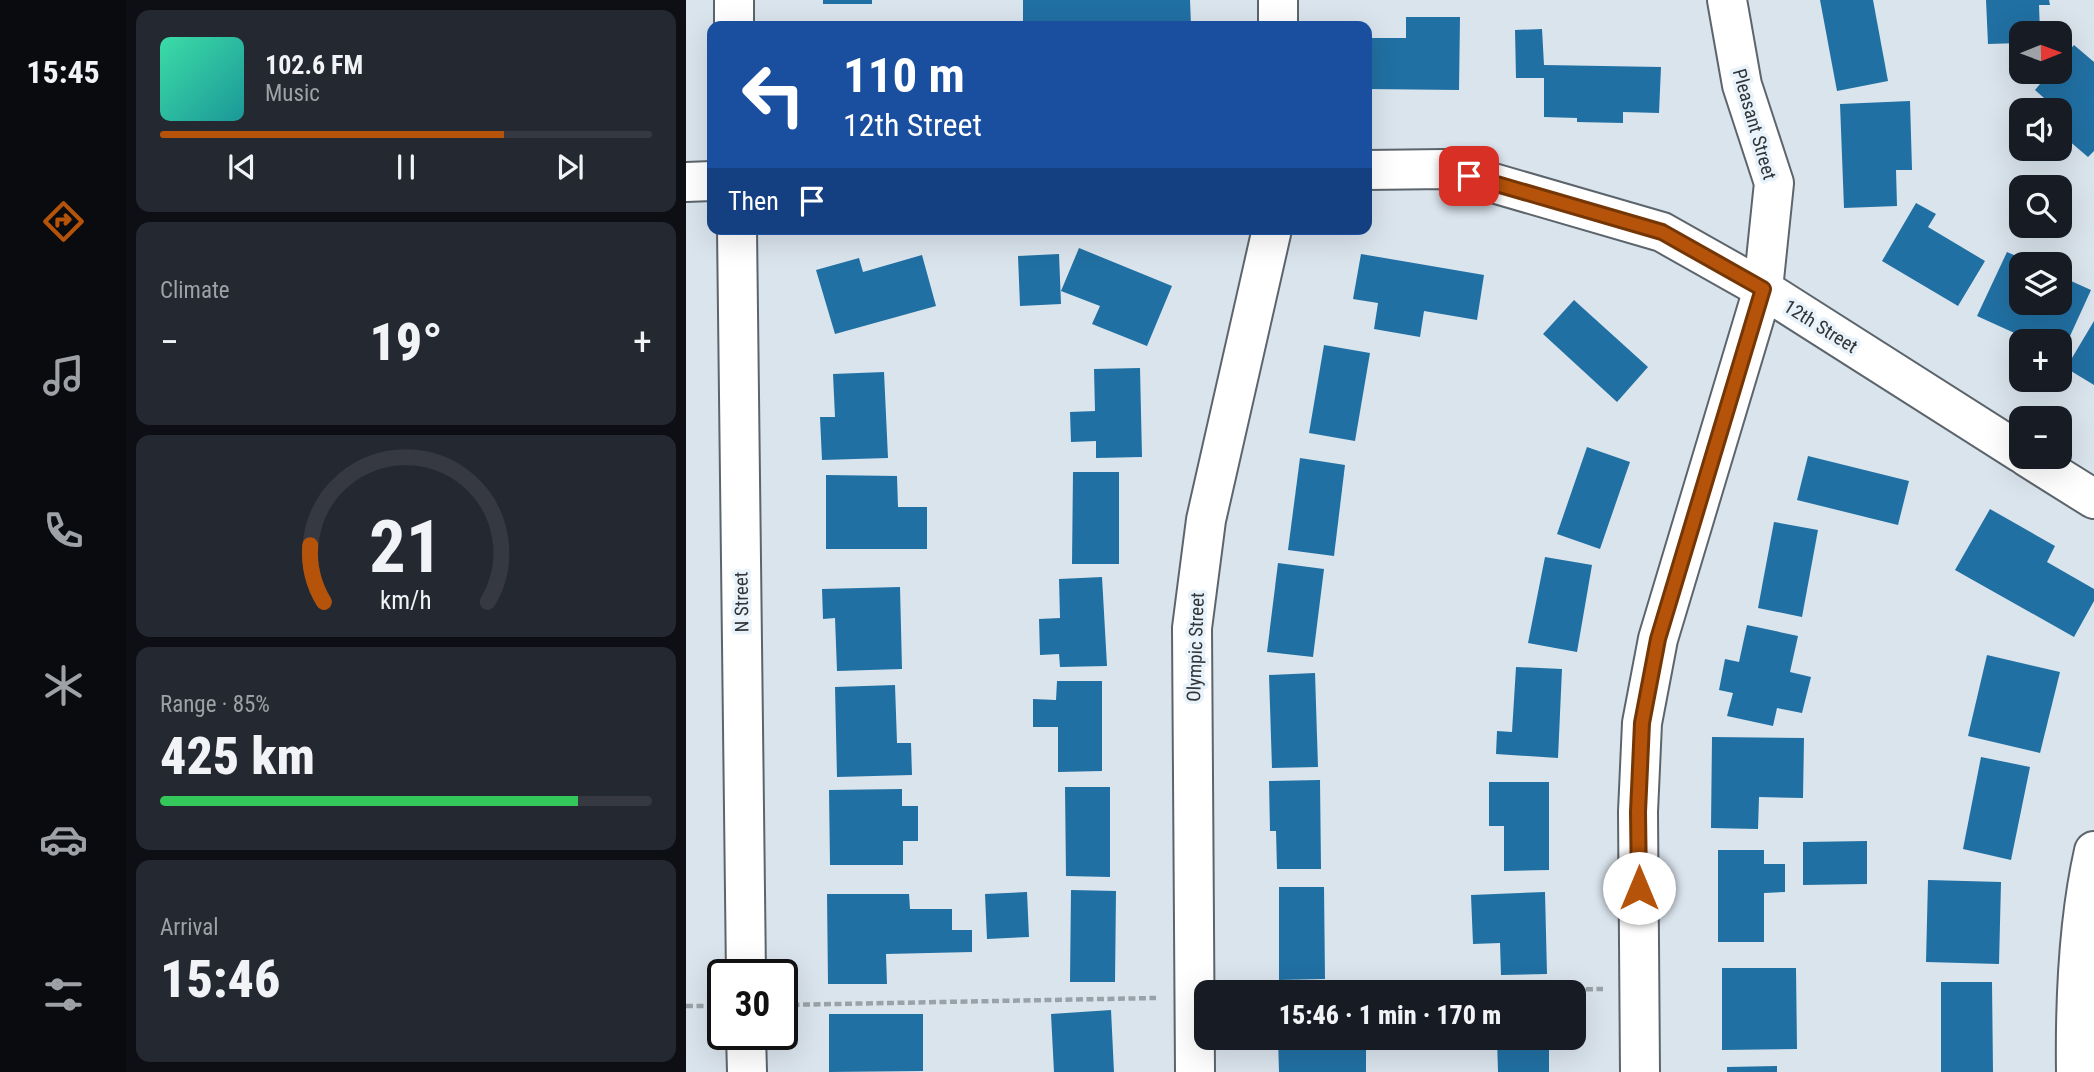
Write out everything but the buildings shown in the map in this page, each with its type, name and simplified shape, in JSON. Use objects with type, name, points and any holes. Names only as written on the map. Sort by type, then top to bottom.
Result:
[{"type":"street","points":[[734,0],[734,21]]},
{"type":"street","points":[[1278,0],[1278,21]]},
{"type":"street","name":"Pleasant Street","points":[[1640,1072],[1638,812],[1642,723],[1658,639],[1763,289],[1774,183],[1742,85],[1727,0]]},
{"type":"street","name":"12th Street","points":[[1372,170],[1445,169],[1662,232],[1763,289],[2009,445]]},
{"type":"street","points":[[686,182],[707,181]]},
{"type":"street","name":"N Street","points":[[737,235],[746,959]]},
{"type":"street","name":"Olympic Street","points":[[1194,997],[1192,628],[1206,520],[1271,235]]},
{"type":"street","points":[[2046,469],[2094,499]]},
{"type":"street","points":[[2076,1072],[2076,1028],[2086,886],[2094,851]]},
{"type":"street","points":[[746,1050],[747,1072]]},
{"type":"street","name":"Olympic Street","points":[[1195,1050],[1195,1072]]},
{"type":"path","points":[[1586,990],[1639,989]]},
{"type":"path","points":[[798,1005],[1194,997]]},
{"type":"path","points":[[686,1006],[707,1006]]},
{"type":"route","points":[[1469,176],[1662,232],[1763,289],[1658,639],[1642,723],[1638,812],[1639,888]]}]
